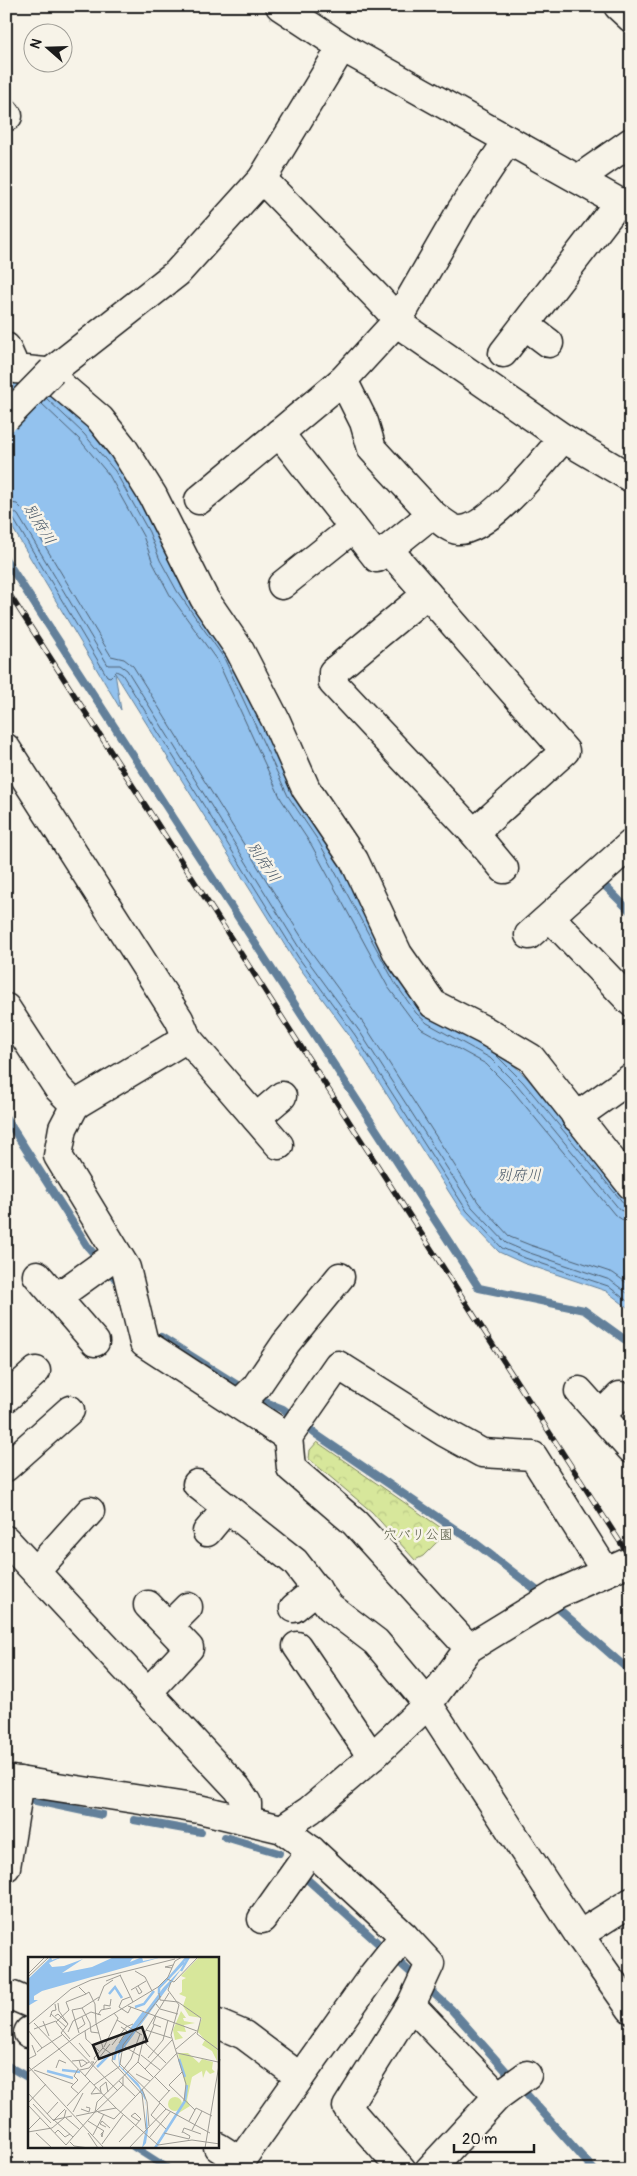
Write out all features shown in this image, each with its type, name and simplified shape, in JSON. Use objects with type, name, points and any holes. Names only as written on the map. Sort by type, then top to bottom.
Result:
[{"type":"street","points":[[280,6],[342,47],[625,206],[503,353]]},
{"type":"street","points":[[618,6],[631,18]]},
{"type":"street","points":[[6,418],[52,371],[177,273],[262,179],[342,47]]},
{"type":"street","points":[[199,500],[343,380],[398,320],[462,209],[508,140]]},
{"type":"street","points":[[578,179],[631,142]]},
{"type":"street","points":[[262,179],[406,329],[563,438],[631,478]]},
{"type":"street","points":[[525,325],[550,343]]},
{"type":"street","points":[[6,347],[16,369],[46,372],[100,419],[123,448],[153,496],[204,598],[240,649],[276,721],[306,790],[354,860],[398,954],[433,1004],[484,1030],[530,1058],[631,1185]]},
{"type":"street","points":[[343,380],[364,422],[372,449],[432,514],[456,530],[471,529],[496,512],[563,438]]},
{"type":"street","points":[[279,433],[377,558],[432,514]]},
{"type":"street","points":[[282,585],[353,528]]},
{"type":"street","points":[[388,549],[565,751],[474,833]]},
{"type":"street","points":[[427,594],[333,672],[333,683],[400,740],[504,869]]},
{"type":"street","points":[[6,748],[179,1019],[187,1038],[279,1145]]},
{"type":"street","points":[[529,935],[551,918],[631,844]]},
{"type":"street","points":[[551,918],[631,1002]]},
{"type":"street","points":[[6,1008],[58,1088],[75,1105]]},
{"type":"street","points":[[187,1038],[75,1105],[63,1128],[58,1156],[107,1261],[126,1268],[144,1343],[248,1396],[297,1425]]},
{"type":"street","points":[[576,1117],[631,1078]]},
{"type":"street","points":[[256,1118],[282,1096]]},
{"type":"street","points":[[56,1298],[107,1261]]},
{"type":"street","points":[[37,1275],[95,1342]]},
{"type":"street","points":[[248,1396],[286,1343],[340,1277]]},
{"type":"street","points":[[469,1648],[355,1523],[291,1468],[297,1425],[338,1365],[444,1432],[482,1453],[533,1456],[606,1572]]},
{"type":"street","points":[[6,1398],[36,1371]]},
{"type":"street","points":[[579,1391],[631,1449]]},
{"type":"street","points":[[601,1415],[620,1396]]},
{"type":"street","points":[[6,1467],[70,1410]]},
{"type":"street","points":[[197,1484],[295,1562],[330,1607],[376,1642],[428,1704],[579,1935],[631,2009]]},
{"type":"street","points":[[207,1532],[226,1508]]},
{"type":"street","points":[[36,1571],[90,1511]]},
{"type":"street","points":[[6,1540],[238,1788],[247,1803],[247,1820]]},
{"type":"street","points":[[282,1829],[310,1810],[372,1757],[428,1704],[469,1648],[551,1597],[631,1561]]},
{"type":"street","points":[[294,1608],[317,1590]]},
{"type":"street","points":[[148,1605],[189,1648],[149,1691]]},
{"type":"street","points":[[169,1626],[188,1607]]},
{"type":"street","points":[[297,1646],[372,1757]]},
{"type":"street","points":[[6,1867],[13,1780],[199,1810],[282,1829],[404,1936],[430,1964],[411,2005],[347,2107],[402,2170]]},
{"type":"street","points":[[262,1919],[288,1879],[309,1853]]},
{"type":"street","points":[[579,1935],[631,1902]]},
{"type":"street","points":[[230,2159],[300,2077],[373,1975],[404,1936]]},
{"type":"street","points":[[411,2005],[498,2096]]},
{"type":"street","points":[[219,2024],[244,2035],[300,2077]]},
{"type":"street","points":[[429,2170],[498,2096],[527,2075]]},
{"type":"green space","name":"穴バリ公園","points":[[317,1442],[447,1532],[423,1556],[415,1560],[372,1512],[309,1459],[310,1450]]},
{"type":"water","name":"別府川","points":[[6,330],[23,356],[125,464],[202,611],[404,976],[497,1049],[527,1078],[631,1205],[631,1310],[606,1291],[523,1263],[499,1252],[463,1214],[351,1038],[294,960],[115,673],[121,710],[6,517]]},
{"type":"waterway","points":[[6,560],[479,1288],[584,1310],[631,1344]]},
{"type":"waterway","points":[[604,885],[631,912]]},
{"type":"waterway","points":[[627,1096],[631,1101]]},
{"type":"waterway","points":[[6,1118],[88,1247],[119,1283]]},
{"type":"waterway","points":[[161,1337],[263,1401],[283,1409],[317,1435],[474,1542],[544,1596]]},
{"type":"waterway","points":[[552,1603],[631,1672]]},
{"type":"waterway","points":[[36,1801],[102,1815]]},
{"type":"waterway","points":[[134,1820],[201,1832]]},
{"type":"waterway","points":[[225,1837],[279,1853]]},
{"type":"waterway","points":[[308,1880],[451,2009],[594,2170]]},
{"type":"waterway","points":[[6,2065],[28,2077]]},
{"type":"waterway","points":[[136,2148],[170,2170]]},
{"type":"railway","points":[[6,589],[631,1559]]}]
